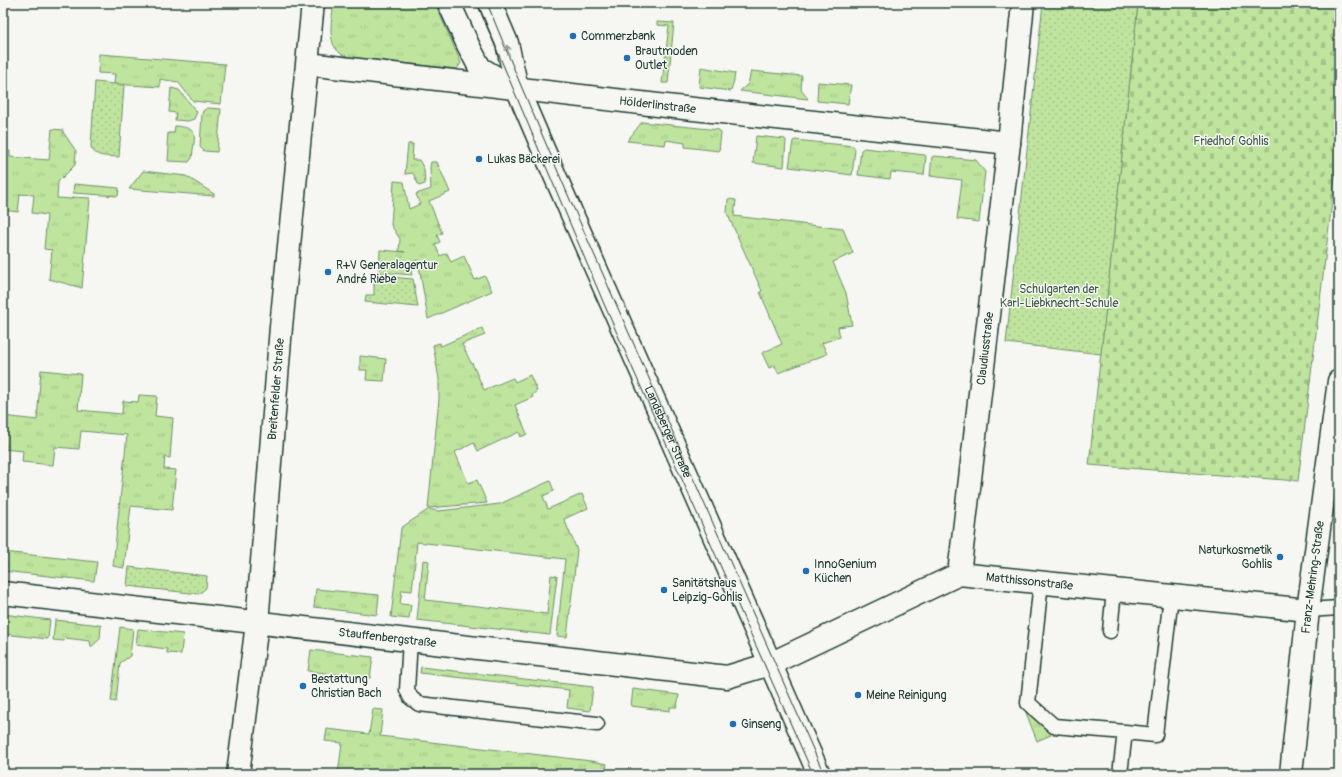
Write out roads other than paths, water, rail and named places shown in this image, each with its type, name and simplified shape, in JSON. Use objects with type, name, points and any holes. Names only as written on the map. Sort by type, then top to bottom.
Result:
[{"type":"street","name":"Breitenfelder Straße","points":[[238,774],[257,623],[281,327],[313,3]]},
{"type":"street","points":[[449,3],[480,68],[505,83],[518,88]]},
{"type":"street","name":"Landsberger Straße","points":[[490,3],[507,43],[518,88],[635,359],[819,774]]},
{"type":"street","name":"Claudiusstraße","points":[[959,574],[1009,143],[1023,3]]},
{"type":"street","name":"Hölderlinstraße","points":[[308,64],[1009,143]]},
{"type":"street","name":"Franz-Mehring-Straße","points":[[1291,774],[1308,610],[1339,381]]},
{"type":"street","points":[[770,664],[959,574]]},
{"type":"street","name":"Matthissonstraße","points":[[959,574],[1308,610]]},
{"type":"street","name":"Stauffenbergstraße","points":[[3,593],[727,677],[770,664]]},
{"type":"lane","points":[[1041,582],[1028,703],[1054,726],[1155,735],[1171,596]]},
{"type":"lane","points":[[1110,631],[1114,590]]},
{"type":"lane","points":[[1308,610],[1339,608]]},
{"type":"lane","points":[[410,640],[407,690],[411,698],[419,704],[597,724]]},
{"type":"lane","points":[[1120,774],[1125,732]]},
{"type":"tram line","points":[[477,3],[604,304],[813,774]]},
{"type":"tram line","points":[[487,3],[571,202],[824,774]]},
{"type":"place","name":"Commerzbank","points":[[573,36]]},
{"type":"place","name":"Brautmoden Outlet","points":[[627,58]]},
{"type":"place","name":"Lukas Bäckerei","points":[[479,159]]},
{"type":"place","name":"R+V Generalagentur André Riebe","points":[[328,272]]},
{"type":"place","name":"Naturkosmetik Gohlis","points":[[1280,557]]},
{"type":"place","name":"InnoGenium Küchen","points":[[806,571]]},
{"type":"place","name":"Sanitätshaus Leipzig-Gohlis","points":[[664,590]]},
{"type":"place","name":"Bestattung Christian Bach","points":[[303,686]]},
{"type":"place","name":"Meine Reinigung","points":[[858,695]]},
{"type":"place","name":"Ginseng","points":[[733,724]]},
{"type":"park label","name":"Friedhof Gohlis","points":[[1231,141]]},
{"type":"park label","name":"Schulgarten der Karl-Liebknecht-Schule","points":[[1059,296]]}]
